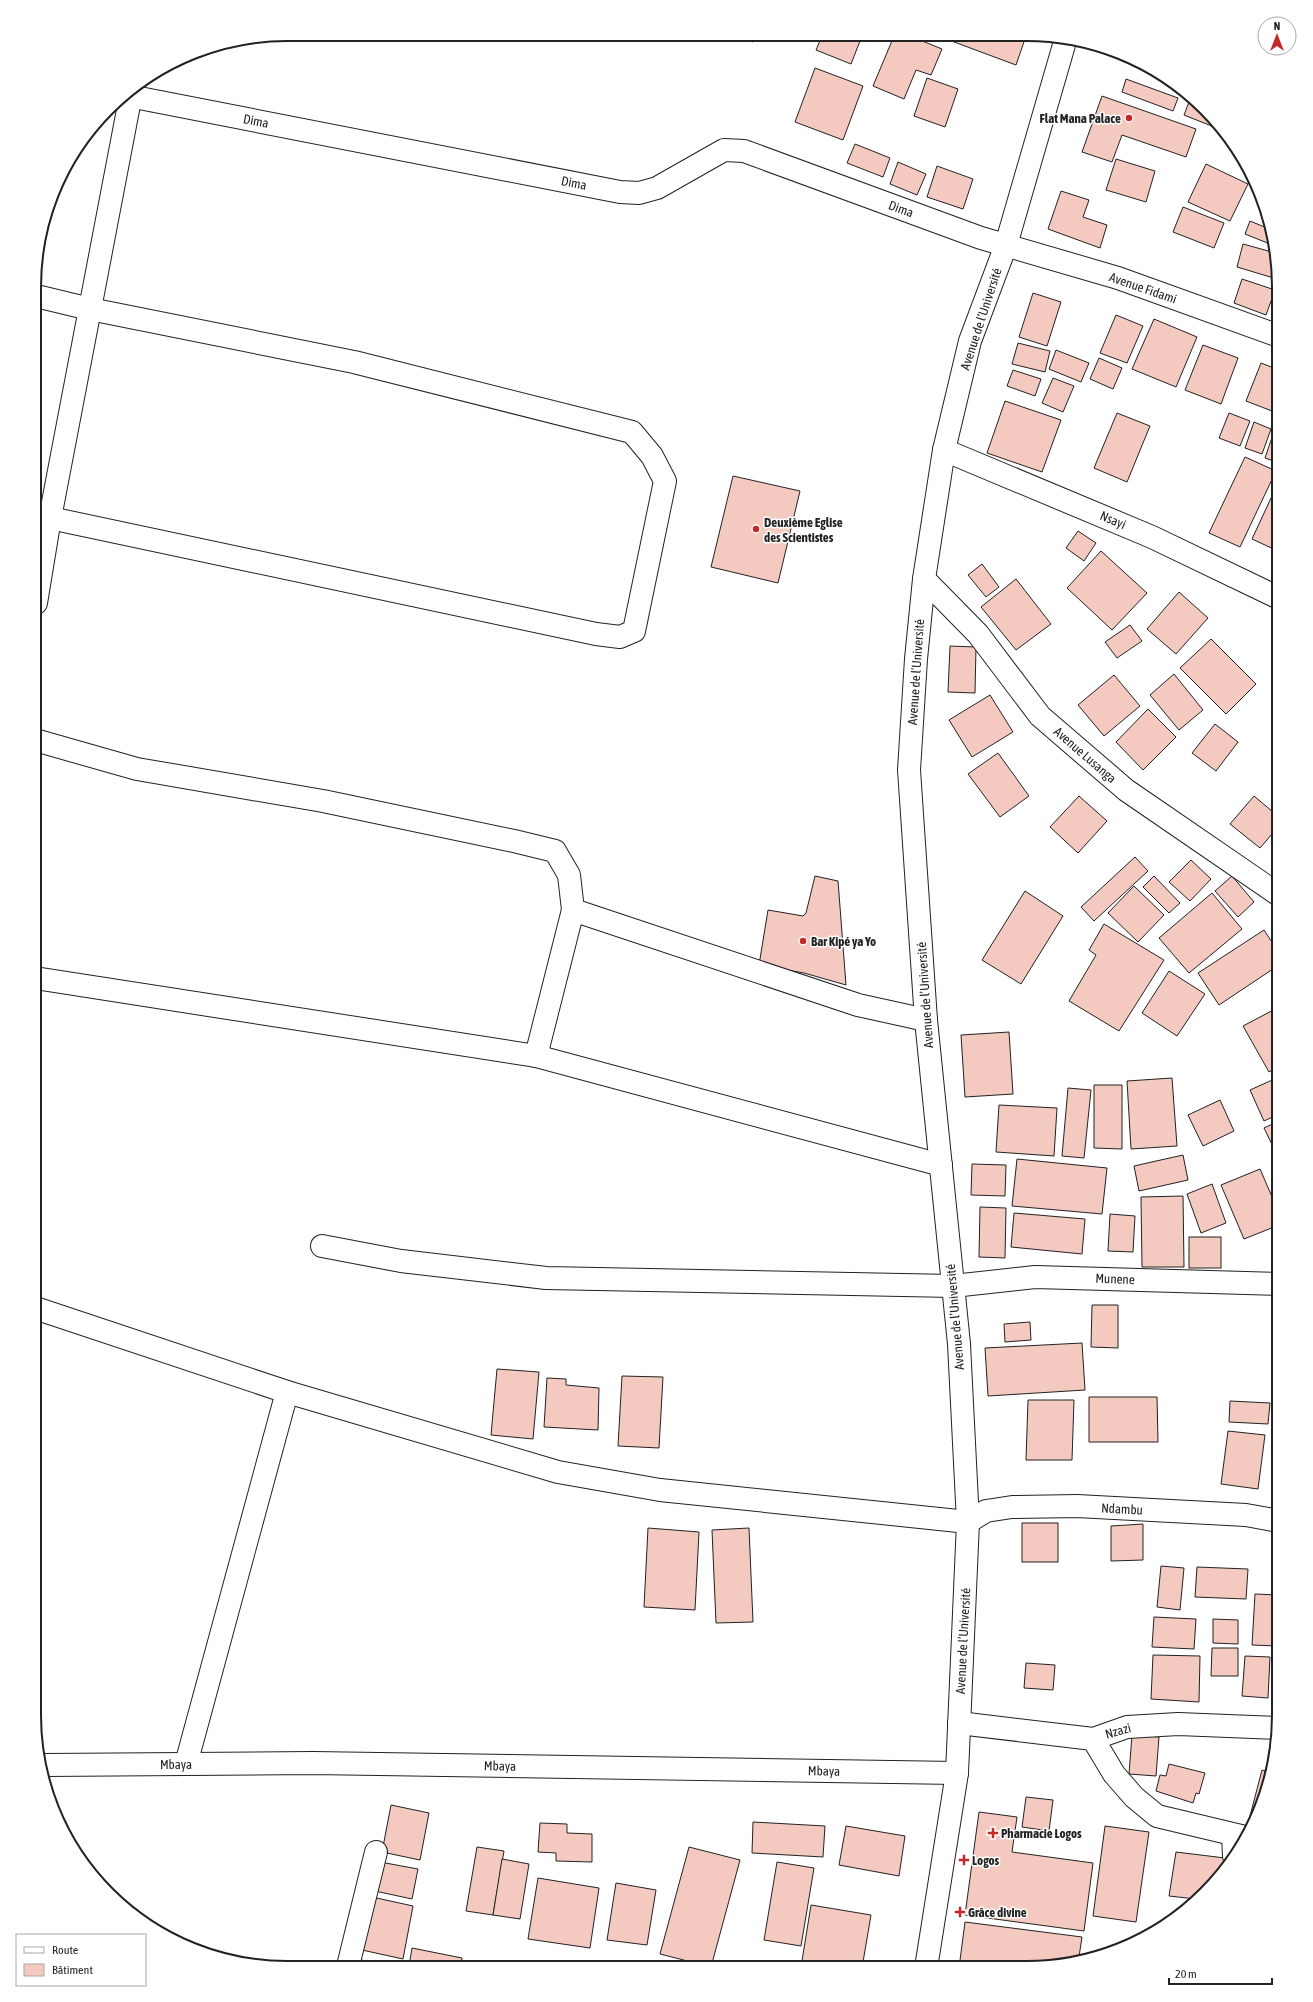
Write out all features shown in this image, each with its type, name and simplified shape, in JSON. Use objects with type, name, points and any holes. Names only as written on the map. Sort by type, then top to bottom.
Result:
[{"type":"street","name":"Avenue de l’Université","points":[[927,1961],[957,1773],[968,1522],[958,1344],[926,1020],[910,770],[916,659],[924,579],[944,450],[970,341],[1006,245],[1064,44]]},
{"type":"street","name":"Dima","points":[[134,95],[620,192],[639,193],[657,188],[724,150],[744,151],[981,238],[1006,245]]},
{"type":"street","points":[[41,542],[43,517],[90,309],[128,99]]},
{"type":"street","name":"Avenue Fidami","points":[[1006,245],[1118,278],[1272,333]]},
{"type":"street","points":[[41,297],[90,309],[354,362],[632,432],[652,456],[665,481],[634,631],[620,637],[596,634],[43,517]]},
{"type":"street","name":"Nsayi","points":[[944,450],[1152,537],[1272,595]]},
{"type":"street","name":"Avenue Lusanga","points":[[924,579],[978,634],[1040,716],[1126,790],[1272,890]]},
{"type":"street","points":[[41,742],[137,769],[323,801],[555,851],[569,875],[573,910],[536,1056]]},
{"type":"street","points":[[573,910],[858,1005],[926,1020]]},
{"type":"street","points":[[41,979],[536,1056],[941,1165]]},
{"type":"street","name":"Munene","points":[[322,1246],[402,1261],[546,1278],[953,1286],[1035,1277],[1272,1284]]},
{"type":"street","points":[[41,1310],[287,1392],[558,1472],[660,1490],[968,1522]]},
{"type":"street","points":[[186,1764],[287,1392]]},
{"type":"street","name":"Ndambu","points":[[968,1522],[986,1511],[1012,1507],[1076,1506],[1246,1515],[1272,1519]]},
{"type":"street","name":"Nzazi","points":[[959,1723],[1093,1739],[1127,1727],[1178,1724],[1271,1728]]},
{"type":"street","points":[[1093,1739],[1114,1774],[1134,1797],[1157,1816],[1236,1843]]},
{"type":"street","name":"Mbaya","points":[[46,1765],[313,1763],[957,1773]]},
{"type":"street","points":[[349,1961],[376,1852]]},
{"type":"building","points":[[820,41],[860,41],[851,64],[816,50]]},
{"type":"building","points":[[892,41],[922,41],[942,49],[931,75],[916,70],[904,99],[873,86]]},
{"type":"building","points":[[951,41],[1024,41],[1016,65]]},
{"type":"building","points":[[815,68],[863,86],[843,140],[795,122]]},
{"type":"building","points":[[927,78],[958,89],[945,127],[914,116]]},
{"type":"building","points":[[1126,79],[1178,98],[1173,111],[1122,92]]},
{"type":"building","name":"Flat Mana Palace","points":[[1102,96],[1196,129],[1186,157],[1122,135],[1112,162],[1082,152]]},
{"type":"building","points":[[1189,103],[1212,126],[1184,115]]},
{"type":"building","points":[[855,144],[890,158],[883,177],[847,163]]},
{"type":"building","points":[[1116,159],[1155,171],[1146,202],[1106,190]]},
{"type":"building","points":[[898,162],[926,174],[917,195],[890,184]]},
{"type":"building","points":[[1206,164],[1248,184],[1230,221],[1188,202]]},
{"type":"building","points":[[937,166],[973,179],[963,209],[927,197]]},
{"type":"building","points":[[1061,191],[1089,200],[1083,217],[1107,225],[1100,248],[1048,229]]},
{"type":"building","points":[[1183,207],[1224,223],[1214,248],[1173,232]]},
{"type":"building","points":[[1250,221],[1265,227],[1268,243],[1245,234]]},
{"type":"building","points":[[1243,244],[1269,251],[1271,277],[1237,267]]},
{"type":"building","points":[[1242,279],[1272,289],[1272,298],[1266,315],[1234,303]]},
{"type":"building","points":[[1033,293],[1061,302],[1047,346],[1019,337]]},
{"type":"building","points":[[1116,315],[1143,326],[1127,363],[1100,353]]},
{"type":"building","points":[[1154,319],[1197,337],[1176,387],[1132,369]]},
{"type":"building","points":[[1018,343],[1050,351],[1045,372],[1012,364]]},
{"type":"building","points":[[1203,345],[1238,358],[1221,404],[1185,390]]},
{"type":"building","points":[[1056,350],[1089,363],[1081,382],[1049,369]]},
{"type":"building","points":[[1099,358],[1122,368],[1113,389],[1090,379]]},
{"type":"building","points":[[1261,363],[1272,367],[1272,411],[1246,401]]},
{"type":"building","points":[[1013,370],[1041,379],[1035,396],[1007,386]]},
{"type":"building","points":[[1053,378],[1074,386],[1063,412],[1042,403]]},
{"type":"building","points":[[1005,401],[1061,420],[1042,472],[987,453]]},
{"type":"building","points":[[1117,413],[1150,426],[1127,482],[1094,468]]},
{"type":"building","points":[[1229,413],[1250,421],[1240,446],[1219,438]]},
{"type":"building","points":[[1254,422],[1271,429],[1262,454],[1245,448]]},
{"type":"building","points":[[1272,438],[1272,460],[1265,458]]},
{"type":"building","points":[[1245,457],[1272,469],[1272,479],[1240,547],[1209,533]]},
{"type":"building","name":"Deuxième Eglise des Scientistes","points":[[733,476],[800,491],[778,583],[711,567]]},
{"type":"building","points":[[1272,496],[1272,548],[1252,539]]},
{"type":"building","points":[[1078,531],[1096,543],[1084,561],[1066,548]]},
{"type":"building","points":[[1101,551],[1147,593],[1112,630],[1067,588]]},
{"type":"building","points":[[982,564],[999,587],[986,597],[968,575]]},
{"type":"building","points":[[1016,579],[1051,624],[1016,650],[981,607]]},
{"type":"building","points":[[1179,592],[1208,618],[1176,654],[1147,629]]},
{"type":"building","points":[[1130,625],[1142,641],[1117,658],[1105,642]]},
{"type":"building","points":[[1211,639],[1256,684],[1226,714],[1180,668]]},
{"type":"building","points":[[950,646],[976,647],[975,693],[948,692]]},
{"type":"building","points":[[1174,674],[1203,710],[1179,730],[1150,695]]},
{"type":"building","points":[[1114,675],[1140,706],[1104,736],[1078,705]]},
{"type":"building","points":[[990,695],[1013,732],[972,757],[949,720]]},
{"type":"building","points":[[1148,709],[1176,737],[1143,770],[1116,742]]},
{"type":"building","points":[[1215,724],[1238,742],[1216,771],[1192,753]]},
{"type":"building","points":[[998,753],[1029,796],[1000,817],[968,774]]},
{"type":"building","points":[[1079,796],[1107,821],[1078,853],[1050,827]]},
{"type":"building","points":[[1254,796],[1272,811],[1272,834],[1260,848],[1230,824]]},
{"type":"building","points":[[1135,857],[1148,871],[1094,921],[1081,907]]},
{"type":"building","points":[[1191,860],[1211,879],[1190,901],[1169,882]]},
{"type":"building","name":"Bar Kipé ya Yo","points":[[815,876],[838,881],[846,985],[804,973],[759,965],[768,910],[803,916],[806,913]]},
{"type":"building","points":[[1154,876],[1180,903],[1169,913],[1143,887]]},
{"type":"building","points":[[1232,876],[1254,902],[1238,917],[1215,891]]},
{"type":"building","points":[[1134,886],[1164,915],[1138,942],[1108,913]]},
{"type":"building","points":[[1025,891],[1063,916],[1021,984],[982,960]]},
{"type":"building","points":[[1212,893],[1242,929],[1189,973],[1159,938]]},
{"type":"building","points":[[1104,924],[1164,960],[1119,1031],[1069,1001],[1096,955],[1089,950]]},
{"type":"building","points":[[1264,930],[1272,942],[1272,970],[1219,1005],[1198,973]]},
{"type":"building","points":[[1169,971],[1205,994],[1177,1036],[1142,1013]]},
{"type":"building","points":[[1272,1011],[1272,1070],[1269,1072],[1243,1026]]},
{"type":"building","points":[[1009,1032],[1013,1094],[965,1097],[961,1035]]},
{"type":"building","points":[[1172,1078],[1177,1146],[1131,1149],[1127,1081]]},
{"type":"building","points":[[1272,1080],[1272,1117],[1264,1121],[1250,1090]]},
{"type":"building","points":[[1094,1085],[1122,1085],[1122,1149],[1094,1148]]},
{"type":"building","points":[[1068,1088],[1091,1090],[1084,1158],[1062,1156]]},
{"type":"building","points":[[1220,1100],[1234,1131],[1203,1146],[1188,1115]]},
{"type":"building","points":[[999,1105],[1057,1108],[1054,1156],[996,1152]]},
{"type":"building","points":[[1272,1124],[1272,1145],[1264,1128]]},
{"type":"building","points":[[1183,1155],[1188,1180],[1139,1191],[1134,1166]]},
{"type":"building","points":[[1017,1159],[1107,1168],[1102,1214],[1012,1206]]},
{"type":"building","points":[[972,1164],[1006,1165],[1005,1196],[971,1195]]},
{"type":"building","points":[[1260,1169],[1272,1197],[1272,1228],[1244,1239],[1221,1185]]},
{"type":"building","points":[[1212,1184],[1226,1223],[1201,1233],[1187,1194]]},
{"type":"building","points":[[1183,1196],[1184,1267],[1142,1267],[1141,1197]]},
{"type":"building","points":[[980,1207],[1006,1208],[1005,1258],[979,1257]]},
{"type":"building","points":[[1014,1213],[1085,1219],[1082,1254],[1011,1247]]},
{"type":"building","points":[[1110,1214],[1135,1216],[1133,1252],[1108,1251]]},
{"type":"building","points":[[1189,1237],[1221,1237],[1221,1268],[1189,1268]]},
{"type":"building","points":[[1092,1305],[1118,1305],[1118,1348],[1091,1347]]},
{"type":"building","points":[[1030,1322],[1031,1340],[1005,1342],[1004,1324]]},
{"type":"building","points":[[1082,1343],[1085,1390],[988,1396],[985,1348]]},
{"type":"building","points":[[497,1369],[539,1372],[533,1439],[491,1435]]},
{"type":"building","points":[[622,1376],[663,1377],[659,1448],[618,1446]]},
{"type":"building","points":[[547,1378],[566,1379],[566,1385],[599,1388],[598,1430],[544,1427]]},
{"type":"building","points":[[1089,1397],[1157,1397],[1158,1442],[1089,1442]]},
{"type":"building","points":[[1028,1400],[1074,1400],[1072,1460],[1026,1460]]},
{"type":"building","points":[[1230,1401],[1270,1403],[1268,1424],[1229,1422]]},
{"type":"building","points":[[1228,1431],[1265,1435],[1258,1489],[1221,1484]]},
{"type":"building","points":[[1022,1523],[1058,1523],[1058,1562],[1022,1562]]},
{"type":"building","points":[[1143,1524],[1143,1560],[1111,1561],[1111,1526]]},
{"type":"building","points":[[648,1528],[699,1532],[695,1610],[644,1607]]},
{"type":"building","points":[[749,1528],[753,1622],[716,1623],[712,1530]]},
{"type":"building","points":[[1161,1566],[1184,1568],[1180,1610],[1157,1607]]},
{"type":"building","points":[[1197,1567],[1248,1569],[1246,1599],[1195,1597]]},
{"type":"building","points":[[1255,1594],[1272,1595],[1272,1646],[1252,1645]]},
{"type":"building","points":[[1154,1617],[1196,1619],[1194,1649],[1152,1647]]},
{"type":"building","points":[[1213,1619],[1238,1620],[1238,1644],[1213,1643]]},
{"type":"building","points":[[1212,1648],[1238,1648],[1238,1676],[1211,1676]]},
{"type":"building","points":[[1153,1655],[1200,1656],[1199,1702],[1151,1699]]},
{"type":"building","points":[[1245,1656],[1270,1657],[1268,1698],[1242,1696]]},
{"type":"building","points":[[1026,1663],[1055,1665],[1053,1690],[1024,1688]]},
{"type":"building","points":[[1132,1735],[1159,1737],[1156,1776],[1129,1774]]},
{"type":"building","points":[[1169,1764],[1205,1773],[1199,1794],[1196,1793],[1193,1803],[1156,1791],[1160,1775],[1166,1776]]},
{"type":"building","points":[[1262,1770],[1266,1771],[1259,1794],[1250,1816]]},
{"type":"building","points":[[1026,1797],[1053,1800],[1049,1831],[1022,1827]]},
{"type":"building","points":[[391,1805],[429,1813],[420,1860],[382,1852]]},
{"type":"building","points":[[979,1812],[1017,1817],[1012,1852],[1093,1863],[1084,1931],[965,1915]]},
{"type":"building","points":[[753,1822],[825,1826],[823,1857],[752,1853]]},
{"type":"building","points":[[540,1823],[567,1824],[567,1833],[592,1834],[592,1862],[556,1861],[556,1853],[538,1852]]},
{"type":"building","points":[[846,1826],[905,1836],[899,1876],[839,1865]]},
{"type":"building","points":[[1105,1826],[1149,1832],[1136,1922],[1093,1916]]},
{"type":"building","points":[[477,1847],[504,1851],[493,1915],[466,1911]]},
{"type":"building","points":[[689,1847],[740,1860],[713,1961],[687,1961],[660,1954]]},
{"type":"building","points":[[1176,1852],[1225,1858],[1211,1877],[1190,1898],[1169,1896]]},
{"type":"building","points":[[502,1859],[529,1864],[520,1919],[493,1915]]},
{"type":"building","points":[[380,1862],[418,1869],[412,1899],[375,1891]]},
{"type":"building","points":[[777,1862],[814,1868],[801,1946],[764,1940]]},
{"type":"building","points":[[538,1878],[599,1888],[590,1948],[528,1939]]},
{"type":"building","points":[[616,1883],[656,1890],[647,1945],[607,1940]]},
{"type":"building","points":[[372,1897],[413,1906],[403,1959],[362,1950]]},
{"type":"building","points":[[811,1905],[871,1915],[863,1961],[802,1961]]},
{"type":"building","points":[[965,1922],[1082,1937],[1079,1955],[1058,1959],[1026,1961],[960,1961]]},
{"type":"building","points":[[412,1948],[462,1958],[462,1961],[410,1961]]},
{"type":"building","points":[[353,1958],[366,1961],[352,1961]]},
{"type":"place","name":"Flat Mana Palace","points":[[1129,118]]},
{"type":"place","name":"Deuxième Eglise des Scientistes","points":[[756,529]]},
{"type":"place","name":"Bar Kipé ya Yo","points":[[803,941]]},
{"type":"place","name":"Pharmacie Logos","points":[[993,1833]]},
{"type":"place","name":"Logos","points":[[964,1860]]},
{"type":"place","name":"Grâce divine","points":[[960,1912]]}]
